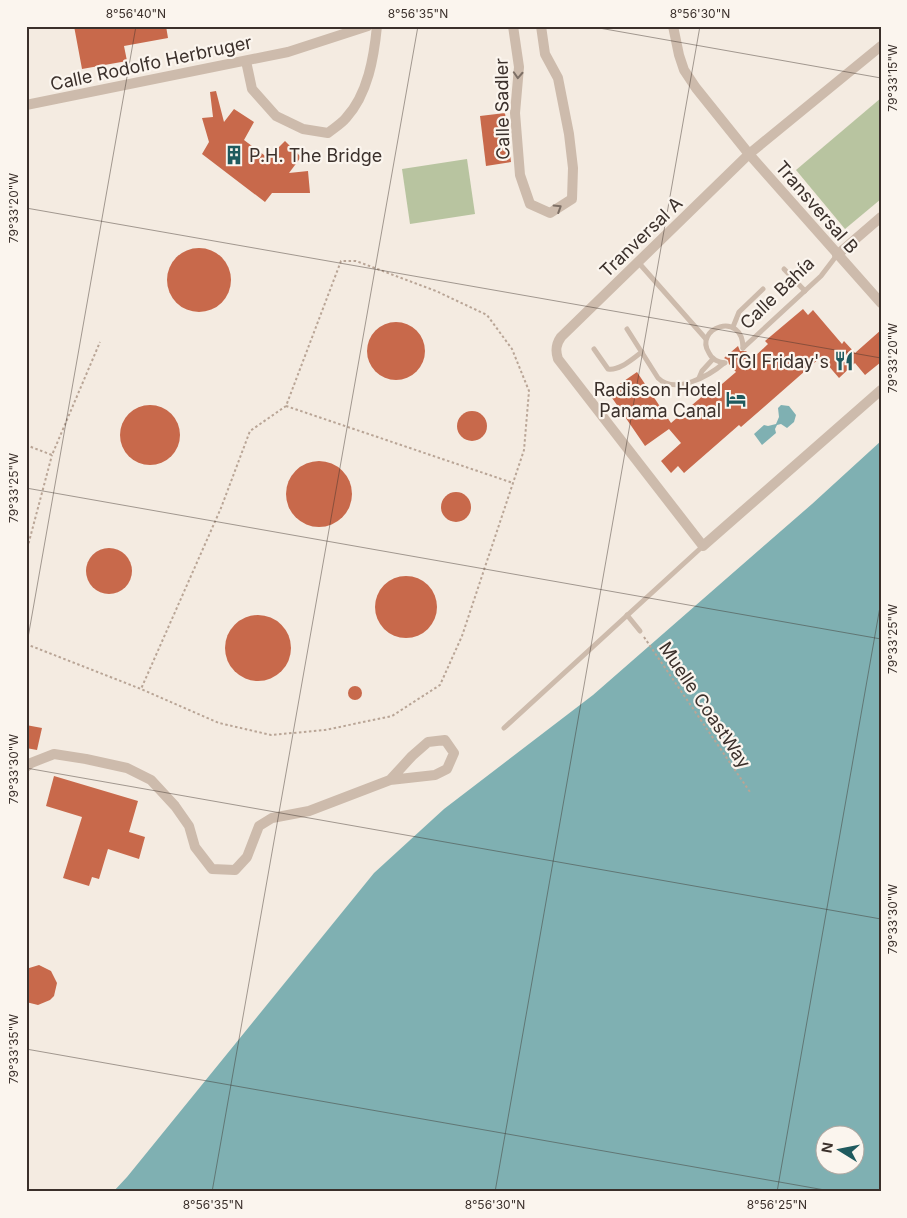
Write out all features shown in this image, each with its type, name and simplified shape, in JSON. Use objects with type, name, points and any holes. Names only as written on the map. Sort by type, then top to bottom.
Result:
[{"type":"street","name":"Calle Rodolfo Herbruger","points":[[26,105],[288,52],[368,26]]},
{"type":"street","points":[[246,61],[252,89],[276,116],[303,129],[328,133],[346,118],[361,96],[373,60],[378,26]]},
{"type":"street","name":"Calle Sadler","points":[[513,26],[519,67],[515,113],[520,175],[530,204],[550,214],[572,199],[573,168],[570,134],[558,78],[545,54],[541,26]]},
{"type":"street","name":"Transversal B","points":[[673,26],[684,70],[696,88],[749,154],[836,255],[881,303]]},
{"type":"street","name":"Tranversal A","points":[[702,546],[558,359],[556,343],[749,154],[881,46]]},
{"type":"street","name":"Calle Bahía","points":[[836,255],[881,218]]},
{"type":"street","points":[[702,546],[881,390]]},
{"type":"street","points":[[26,767],[31,762],[54,754],[127,768],[151,780],[175,806],[189,826],[195,847],[212,869],[235,870],[247,857],[259,826],[272,818],[309,811],[390,780],[434,775],[447,768],[454,753],[445,740],[428,742],[390,780]]},
{"type":"lane","name":"Calle Bahía","points":[[706,339],[717,327],[728,326],[741,336],[743,348],[821,276],[836,255]]},
{"type":"lane","points":[[627,329],[662,383],[678,386],[710,374],[726,363],[713,359],[706,349],[706,339],[638,262]]},
{"type":"lane","points":[[784,269],[805,291]]},
{"type":"lane","points":[[733,328],[739,312],[763,288]]},
{"type":"lane","points":[[594,348],[608,369],[612,370],[642,352]]},
{"type":"lane","points":[[698,378],[713,359]]},
{"type":"lane","points":[[504,728],[702,546]]},
{"type":"lane","points":[[628,615],[640,631]]},
{"type":"path","points":[[26,644],[219,723],[271,735],[325,730],[392,716],[440,684],[462,636],[524,450],[529,391],[512,349],[487,315],[436,290],[356,261],[341,261],[286,406],[250,432],[221,508],[141,690]]},
{"type":"path","points":[[26,553],[52,455],[100,342]]},
{"type":"path","points":[[286,406],[513,483]]},
{"type":"path","points":[[26,445],[52,455]]},
{"type":"path","name":"Muelle CoastWay","points":[[640,631],[750,792]]},
{"type":"green space","points":[[881,98],[881,199],[845,229],[796,170]]},
{"type":"green space","points":[[467,159],[475,214],[410,224],[402,169]]},
{"type":"water","points":[[781,405],[789,406],[796,415],[794,422],[787,428],[781,424],[777,425],[776,433],[762,445],[754,434],[764,425],[776,424],[779,417],[778,408]]},
{"type":"water","points":[[881,441],[881,1192],[113,1192],[374,873],[444,809],[593,695],[812,504]]},
{"type":"building","points":[[74,26],[166,26],[168,38],[124,46],[127,61],[82,69]]},
{"type":"building","name":"P.H. The Bridge","points":[[216,91],[224,122],[234,109],[254,122],[244,140],[268,158],[285,141],[301,157],[289,173],[308,171],[310,193],[272,193],[265,202],[202,154],[209,142],[202,118],[213,117],[210,92]]},
{"type":"building","points":[[505,113],[511,162],[486,166],[480,116]]},
{"type":"building","points":[[199,248],[211,250],[222,257],[229,268],[231,280],[229,292],[222,303],[211,310],[199,312],[187,310],[176,303],[169,292],[167,280],[169,268],[176,257],[187,250]]},
{"type":"building","name":"Radisson Hotel Panama Canal","points":[[803,309],[808,315],[813,310],[842,344],[844,341],[855,353],[881,330],[881,362],[865,375],[855,363],[839,378],[821,357],[741,427],[739,425],[684,473],[678,466],[671,473],[661,461],[681,443],[669,429],[645,446],[608,392],[637,372],[671,423],[719,382],[722,384],[736,372],[728,360],[724,358],[738,346],[740,351],[746,351],[752,359],[768,344],[765,341]]},
{"type":"building","points":[[396,322],[407,324],[420,335],[425,351],[423,362],[412,375],[396,380],[385,378],[372,367],[367,351],[369,340],[380,327]]},
{"type":"building","points":[[150,405],[167,410],[175,418],[180,435],[175,452],[167,460],[150,465],[133,460],[125,452],[120,435],[125,418],[133,410]]},
{"type":"building","points":[[472,411],[478,412],[486,420],[486,432],[478,440],[472,441],[466,440],[458,432],[457,426],[458,420],[466,412]]},
{"type":"building","points":[[312,461],[326,461],[338,466],[347,475],[352,487],[350,507],[343,518],[326,527],[312,527],[300,522],[291,513],[286,501],[286,487],[291,475],[300,466]]},
{"type":"building","points":[[456,492],[462,493],[470,501],[470,513],[462,521],[456,522],[450,521],[442,513],[441,507],[442,501],[450,493]]},
{"type":"building","points":[[109,548],[122,552],[128,558],[132,571],[128,584],[122,590],[109,594],[96,590],[90,584],[86,571],[90,558],[96,552]]},
{"type":"building","points":[[406,576],[418,578],[428,585],[435,595],[437,607],[435,619],[428,629],[418,636],[406,638],[394,636],[384,629],[377,619],[375,607],[377,595],[384,585],[394,578]]},
{"type":"building","points":[[258,615],[271,617],[281,625],[289,635],[291,648],[289,661],[281,671],[271,679],[258,681],[245,679],[235,671],[227,661],[225,648],[227,635],[235,625],[245,617]]},
{"type":"building","points":[[355,686],[360,688],[362,693],[360,698],[355,700],[350,698],[348,693],[350,688]]},
{"type":"building","points":[[26,725],[42,728],[37,750],[26,748]]},
{"type":"building","points":[[54,776],[138,801],[129,832],[145,837],[139,859],[108,849],[99,879],[92,877],[89,886],[63,878],[82,817],[46,806]]},
{"type":"building","points":[[39,965],[51,971],[57,983],[54,996],[50,1000],[38,1005],[26,1002],[26,969]]},
{"type":"place","name":"P.H. The Bridge","points":[[234,155]]},
{"type":"place","name":"TGI Friday's","points":[[844,361]]},
{"type":"place","name":"Radisson Hotel Panama Canal","points":[[736,399]]}]
